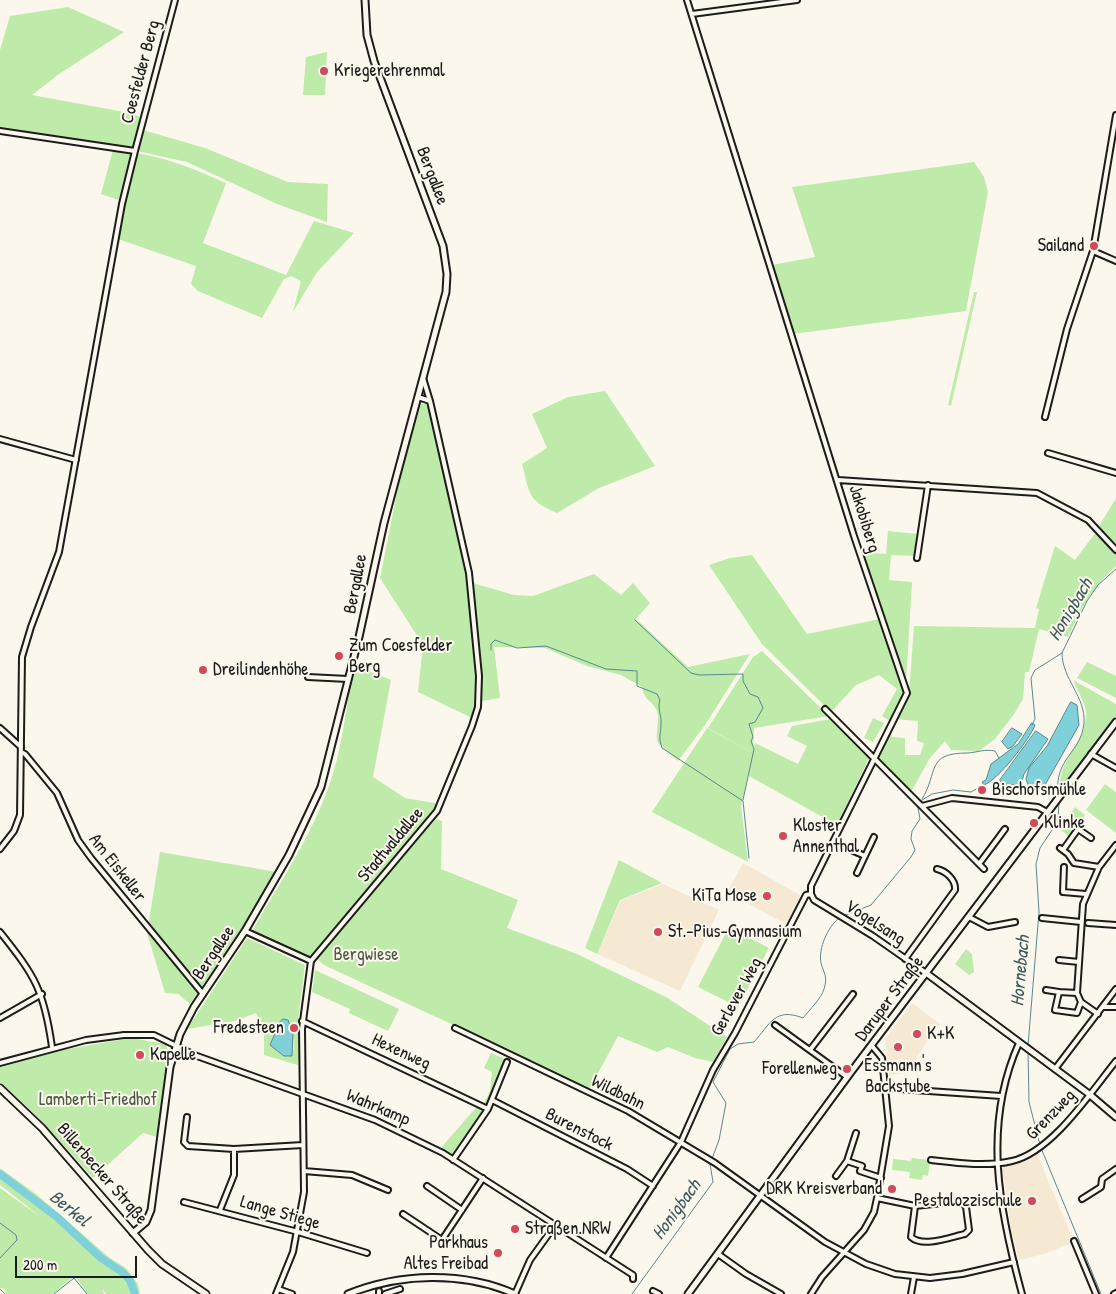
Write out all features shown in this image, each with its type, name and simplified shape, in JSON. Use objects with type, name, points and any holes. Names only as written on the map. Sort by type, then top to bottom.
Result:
[{"type":"main road","name":"Billerbecker Straße","points":[[0,1088],[42,1128],[162,1264],[206,1294]]},
{"type":"street","name":"Coesfelder Berg","points":[[1,847],[14,831],[20,815],[21,666],[24,648],[59,552],[122,204],[175,0]]},
{"type":"street","name":"Bergallee","points":[[133,1233],[146,1222],[151,1210],[169,1074],[175,1046],[188,1018],[245,931],[300,836],[321,787],[363,623],[384,523],[446,292],[446,264],[436,224],[374,61],[367,35],[365,0]]},
{"type":"street","points":[[687,0],[838,480]]},
{"type":"street","points":[[692,14],[797,0]]},
{"type":"street","points":[[1045,416],[1067,329],[1093,251],[1116,115]]},
{"type":"street","points":[[0,131],[135,151]]},
{"type":"street","points":[[1093,251],[1116,261]]},
{"type":"street","name":"Stadtwaldallee","points":[[311,961],[437,811],[450,783],[478,707],[479,676],[469,573],[430,401],[423,378]]},
{"type":"street","points":[[418,397],[430,401]]},
{"type":"street","points":[[0,438],[76,460]]},
{"type":"street","points":[[1048,453],[1116,473]]},
{"type":"street","name":"Jakobiberg","points":[[907,693],[838,480],[1037,493],[1088,520],[1116,550]]},
{"type":"street","points":[[917,558],[928,485]]},
{"type":"street","points":[[308,677],[348,679]]},
{"type":"street","name":"Gerlever Weg","points":[[681,1142],[717,1062],[735,1033],[806,895],[811,894],[811,886],[907,693]]},
{"type":"street","points":[[825,709],[875,757],[984,869]]},
{"type":"street","name":"Daruper Straße","points":[[688,1294],[847,1077],[1116,722]]},
{"type":"street","points":[[0,728],[21,746]]},
{"type":"street","name":"Am Eiskeller","points":[[21,752],[25,754],[57,793],[78,840],[91,858],[203,994]]},
{"type":"street","points":[[1091,754],[1116,768]]},
{"type":"street","points":[[920,804],[952,798],[1038,807],[1047,812]]},
{"type":"street","points":[[978,864],[1005,829]]},
{"type":"street","points":[[1091,838],[1078,829],[1062,849],[1074,863],[1099,867]]},
{"type":"street","points":[[857,873],[874,837]]},
{"type":"street","points":[[833,842],[865,856]]},
{"type":"street","points":[[1098,1014],[1082,1002],[1077,993],[1081,922],[1086,894],[1099,867],[1116,846]]},
{"type":"street","points":[[1064,866],[1063,892],[1086,894]]},
{"type":"street","points":[[904,959],[955,890],[955,884],[944,870],[937,869]]},
{"type":"street","name":"Vogelsang","points":[[811,894],[814,900],[926,973]]},
{"type":"street","points":[[969,917],[988,927],[1015,922]]},
{"type":"street","points":[[1042,918],[1081,922]]},
{"type":"street","points":[[1088,922],[1116,925]]},
{"type":"street","points":[[245,931],[311,961],[302,1021],[301,1092],[304,1171],[298,1232],[276,1294]]},
{"type":"street","points":[[0,932],[32,974],[42,994],[52,1047]]},
{"type":"street","points":[[1059,960],[1078,962]]},
{"type":"street","points":[[926,973],[1090,1094],[1116,1117]]},
{"type":"street","points":[[1056,1069],[1116,989]]},
{"type":"street","points":[[1046,990],[1077,993]]},
{"type":"street","points":[[1059,992],[1057,996],[1057,1012],[1078,1013],[1082,1002]]},
{"type":"street","points":[[0,1018],[42,994]]},
{"type":"street","points":[[810,1050],[853,994]]},
{"type":"street","points":[[1104,1007],[1116,1007]]},
{"type":"street","name":"Hexenweg","points":[[302,1021],[488,1108]]},
{"type":"street","points":[[775,1024],[847,1077]]},
{"type":"street","name":"Wildbahn","points":[[455,1028],[628,1111],[715,1163],[843,1253],[886,1272],[914,1278],[948,1276],[1014,1262]]},
{"type":"street","name":"Wahrkamp","points":[[0,1063],[52,1047],[86,1040],[139,1034],[154,1035],[197,1056],[301,1092],[395,1129],[453,1160],[556,1224],[633,1275],[632,1279]]},
{"type":"street","points":[[1021,1044],[1011,1061],[1001,1096],[997,1124],[996,1164],[1014,1262],[1022,1294]]},
{"type":"street","points":[[812,1294],[822,1277],[868,1223],[877,1198],[888,1126],[882,1058],[872,1046]]},
{"type":"street","name":"Grenzweg","points":[[931,1160],[996,1164],[1014,1161],[1037,1151],[1044,1146],[1090,1094],[1116,1061]]},
{"type":"street","points":[[453,1160],[488,1108],[507,1062]]},
{"type":"street","points":[[885,1088],[1001,1096]]},
{"type":"street","name":"Burenstock","points":[[492,1100],[627,1169],[653,1186]]},
{"type":"street","points":[[187,1117],[185,1145],[234,1149],[303,1146]]},
{"type":"street","points":[[836,1176],[847,1161],[856,1133]]},
{"type":"street","points":[[606,1258],[681,1142]]},
{"type":"street","points":[[220,1210],[234,1175],[234,1149]]},
{"type":"street","points":[[847,1161],[862,1166],[860,1172],[881,1178]]},
{"type":"street","points":[[1082,1199],[1101,1188],[1102,1179],[1116,1170]]},
{"type":"street","points":[[304,1171],[352,1175],[388,1190]]},
{"type":"street","points":[[403,1214],[442,1240],[483,1178]]},
{"type":"street","points":[[427,1186],[462,1210]]},
{"type":"street","points":[[877,1198],[915,1206],[961,1201],[966,1207],[969,1230],[965,1234],[933,1240],[912,1239],[910,1232],[915,1206]]},
{"type":"street","name":"Lange Stiege","points":[[184,1202],[220,1210],[367,1253]]},
{"type":"street","points":[[348,1294],[384,1283],[430,1278],[480,1282],[515,1294],[530,1260],[556,1224]]},
{"type":"street","points":[[1074,1240],[1096,1294]]},
{"type":"street","points":[[718,1254],[746,1274],[782,1294]]},
{"type":"street","points":[[912,1294],[914,1278]]},
{"type":"street","points":[[278,1289],[292,1294]]},
{"type":"street","points":[[385,1294],[400,1289]]},
{"type":"street","points":[[653,1291],[659,1294]]},
{"type":"shaded area","points":[[743,863],[802,896],[786,924],[727,892]]},
{"type":"shaded area","name":"St.-Pius-Gymnasium","points":[[663,884],[719,910],[680,991],[597,954],[621,900]]},
{"type":"shaded area","points":[[912,1003],[940,1024],[915,1059],[914,1072],[889,1075],[885,1039]]},
{"type":"shaded area","name":"Pestalozzischule","points":[[1037,1154],[1074,1242],[1044,1254],[1019,1260],[1012,1234],[1002,1167]]},
{"type":"green space","points":[[68,7],[124,32],[59,74],[32,95],[130,113],[143,118],[134,151],[0,130],[0,50],[10,16]]},
{"type":"green space","points":[[327,52],[325,95],[303,95],[306,57]]},
{"type":"green space","points":[[143,130],[205,148],[288,182],[328,184],[327,222],[277,204],[187,162],[137,151]]},
{"type":"green space","points":[[113,150],[132,153],[121,201],[101,194]]},
{"type":"green space","points":[[136,153],[171,161],[226,183],[203,243],[286,275],[314,221],[354,233],[317,272],[293,312],[301,281],[291,276],[284,279],[262,318],[198,291],[191,284],[196,266],[118,239]]},
{"type":"green space","points":[[974,162],[984,177],[988,192],[966,311],[793,334],[772,265],[815,257],[792,187]]},
{"type":"green space","points":[[974,292],[977,292],[951,406],[948,405]]},
{"type":"green space","points":[[605,391],[655,466],[599,488],[557,513],[534,499],[526,482],[522,464],[547,448],[532,414],[568,397]]},
{"type":"green space","points":[[419,404],[429,404],[469,583],[478,675],[477,702],[472,718],[418,692],[423,645],[380,578],[401,473]]},
{"type":"green space","points":[[1116,498],[1116,547],[1098,528]]},
{"type":"green space","points":[[888,531],[918,534],[915,556],[891,555],[889,580],[912,582],[906,682],[862,552],[886,554]]},
{"type":"green space","points":[[1096,532],[1116,553],[1116,566],[1107,574],[1088,599],[1068,637],[1039,629],[1029,672],[1025,672],[1023,699],[1014,714],[995,739],[979,751],[951,750],[945,741],[930,758],[911,792],[876,758],[890,731],[892,737],[905,738],[905,755],[920,755],[924,743],[917,741],[918,721],[896,719],[909,693],[914,626],[1035,628],[1039,609],[1036,608],[1055,546],[1075,560]]},
{"type":"green space","points":[[752,555],[807,634],[880,619],[906,693],[890,721],[882,716],[897,689],[879,675],[856,685],[831,712],[762,644],[709,565],[730,558]]},
{"type":"green space","points":[[594,574],[621,595],[633,583],[650,603],[636,619],[688,667],[750,654],[705,725],[678,761],[658,743],[657,711],[646,698],[642,687],[621,675],[587,666],[545,648],[494,647],[500,698],[482,701],[473,583],[514,595],[533,596]]},
{"type":"green space","points":[[762,651],[829,716],[754,728],[753,749],[755,743],[798,764],[807,746],[787,736],[792,726],[831,719],[870,756],[837,825],[749,776],[750,768],[741,806],[748,862],[652,812],[707,728],[753,753],[708,728],[753,657]]},
{"type":"green space","points":[[1087,662],[1116,676],[1116,698],[1077,678]]},
{"type":"green space","points":[[354,665],[391,680],[373,777],[405,798],[440,804],[427,823],[309,959],[252,931],[300,850],[329,786],[339,751]]},
{"type":"green space","points":[[1073,680],[1116,704],[1116,716],[1060,791],[1060,779],[1063,769],[1082,733],[1085,723],[1086,712],[1083,700]]},
{"type":"green space","points":[[873,718],[884,723],[873,742],[864,738]]},
{"type":"green space","points":[[1105,784],[1116,792],[1116,833],[1086,810]]},
{"type":"green space","points":[[1075,807],[1085,815],[1070,838],[1060,829]]},
{"type":"green space","name":"Bergwiese","points":[[436,819],[442,821],[441,869],[518,900],[507,928],[577,954],[666,997],[727,1037],[713,1062],[695,1058],[668,1047],[657,1052],[618,1036],[589,1090],[326,966],[315,958]]},
{"type":"green space","points":[[160,852],[277,872],[236,938],[190,1004],[178,994],[165,993],[147,933]]},
{"type":"green space","points":[[619,860],[662,883],[620,900],[597,954],[585,948]]},
{"type":"green space","points":[[729,927],[769,948],[738,1007],[698,987]]},
{"type":"green space","points":[[247,938],[305,965],[298,1021],[301,1024],[300,1062],[298,1060],[298,1065],[264,1055],[264,1029],[256,1013],[235,1021],[187,1029]],"holes":[[[279,1026],[293,1033],[294,1049],[284,1056],[270,1045]]]},
{"type":"green space","points":[[966,949],[972,954],[974,972],[969,975],[955,964]]},
{"type":"green space","points":[[315,970],[399,1009],[388,1031],[349,1013],[350,1009],[312,992]]},
{"type":"green space","name":"Lamberti-Friedhof","points":[[131,1038],[166,1044],[168,1051],[157,1137],[143,1133],[93,1178],[39,1118],[0,1082],[0,1066],[39,1054]]},
{"type":"green space","points":[[491,1053],[507,1060],[492,1099],[452,1158],[440,1149],[480,1103],[483,1105],[490,1091],[492,1072],[484,1068]]},
{"type":"green space","points":[[912,1158],[930,1160],[928,1176],[923,1175],[922,1180],[909,1178],[910,1172],[892,1170],[893,1159],[911,1161]]},
{"type":"green space","points":[[0,1168],[36,1194],[110,1258],[126,1268],[138,1284],[140,1294],[126,1272],[109,1261],[67,1223],[2,1173]]},
{"type":"green space","points":[[0,1179],[31,1200],[88,1248],[100,1261],[120,1274],[129,1283],[132,1294],[106,1294],[102,1289],[104,1294],[87,1294],[77,1279],[73,1277],[53,1294],[6,1294],[5,1289],[0,1288],[0,1188],[42,1218],[0,1185]]},
{"type":"water","points":[[1071,702],[1077,705],[1079,725],[1045,785],[1029,787],[1026,779],[1029,768],[1047,746]]},
{"type":"water","points":[[1032,723],[1035,725],[1020,749],[1005,768],[984,785],[982,782],[986,780],[991,764],[1018,744]]},
{"type":"water","points":[[1012,728],[1022,734],[1013,746],[1008,749],[1002,742]]},
{"type":"water","points":[[1036,731],[1048,739],[1024,774],[1021,785],[1001,784],[1000,780]]},
{"type":"water","points":[[283,1019],[288,1020],[293,1033],[292,1056],[284,1056],[270,1045]]},
{"type":"waterway","name":"Honigbach","points":[[1032,725],[1035,719],[1031,678],[1035,670],[1062,653],[1087,601],[1098,585],[1116,569]]},
{"type":"waterway","points":[[635,620],[691,673],[699,675],[743,674],[743,681],[750,694],[758,697],[763,708],[755,722],[749,724],[754,749],[743,800]]},
{"type":"waterway","points":[[491,650],[491,644],[495,640],[517,648],[546,646],[606,669],[637,671],[637,686],[657,694],[660,700],[660,738],[662,748],[743,801],[749,858]]},
{"type":"waterway","name":"Hornebach","points":[[1058,795],[1060,772],[1078,742],[1084,723],[1084,714],[1066,671],[1062,653]]},
{"type":"waterway","name":"Honigbach","points":[[922,799],[935,766],[945,756],[988,750],[995,751],[999,758]]},
{"type":"waterway","name":"Honigbach","points":[[843,916],[871,905],[911,857],[915,850],[911,839],[912,831],[920,819],[918,808],[922,800],[932,794],[953,790],[971,792],[985,784]]},
{"type":"waterway","name":"Hornebach","points":[[1028,1046],[1039,912],[1036,864],[1040,848],[1058,821],[1059,802]]},
{"type":"waterway","name":"Honigbach","points":[[632,1294],[713,1182],[710,1164],[719,1140],[726,1103],[713,1082],[730,1049],[738,1044],[754,1042],[769,1024],[779,1016],[794,1015],[803,1018],[815,1004],[823,993],[826,981],[820,957],[822,945],[828,932],[839,918]]},
{"type":"waterway","name":"Hornebach","points":[[1028,1050],[1029,1102],[1040,1145]]},
{"type":"waterway","name":"Hornebach","points":[[1041,1148],[1101,1294]]},
{"type":"waterway","name":"Berkel","points":[[0,1174],[57,1217],[101,1258],[122,1272],[130,1280],[135,1294]]},
{"type":"waterway","points":[[0,1223],[16,1235],[17,1240],[0,1258]]},
{"type":"waterway","points":[[54,1294],[74,1278],[87,1294]]},
{"type":"waterway","points":[[0,1289],[5,1294]]},
{"type":"place","name":"Kriegerehrenmal","points":[[324,71]]},
{"type":"place","name":"Sailand","points":[[1094,246]]},
{"type":"place","name":"Zum Coesfelder Berg","points":[[339,656]]},
{"type":"place","name":"Dreilindenhöhe","points":[[203,670]]},
{"type":"place","name":"Bischofsmühle","points":[[982,790]]},
{"type":"place","name":"Klinke","points":[[1034,823]]},
{"type":"place","name":"Kloster Annenthal","points":[[783,836]]},
{"type":"place","name":"KiTa Mose","points":[[767,896]]},
{"type":"place","name":"St.-Pius-Gymnasium","points":[[658,932]]},
{"type":"place","name":"Fredesteen","points":[[294,1028]]},
{"type":"place","name":"K+K","points":[[917,1034]]},
{"type":"place","name":"Essmann's Backstube","points":[[898,1047]]},
{"type":"place","name":"Kapelle","points":[[140,1055]]},
{"type":"place","name":"Forellenweg","points":[[847,1069]]},
{"type":"place","name":"DRK Kreisverband","points":[[892,1189]]},
{"type":"place","name":"Pestalozzischule","points":[[1032,1201]]},
{"type":"place","name":"Straßen.NRW","points":[[515,1229]]},
{"type":"place","name":"Parkhaus Altes Freibad","points":[[498,1253]]}]
